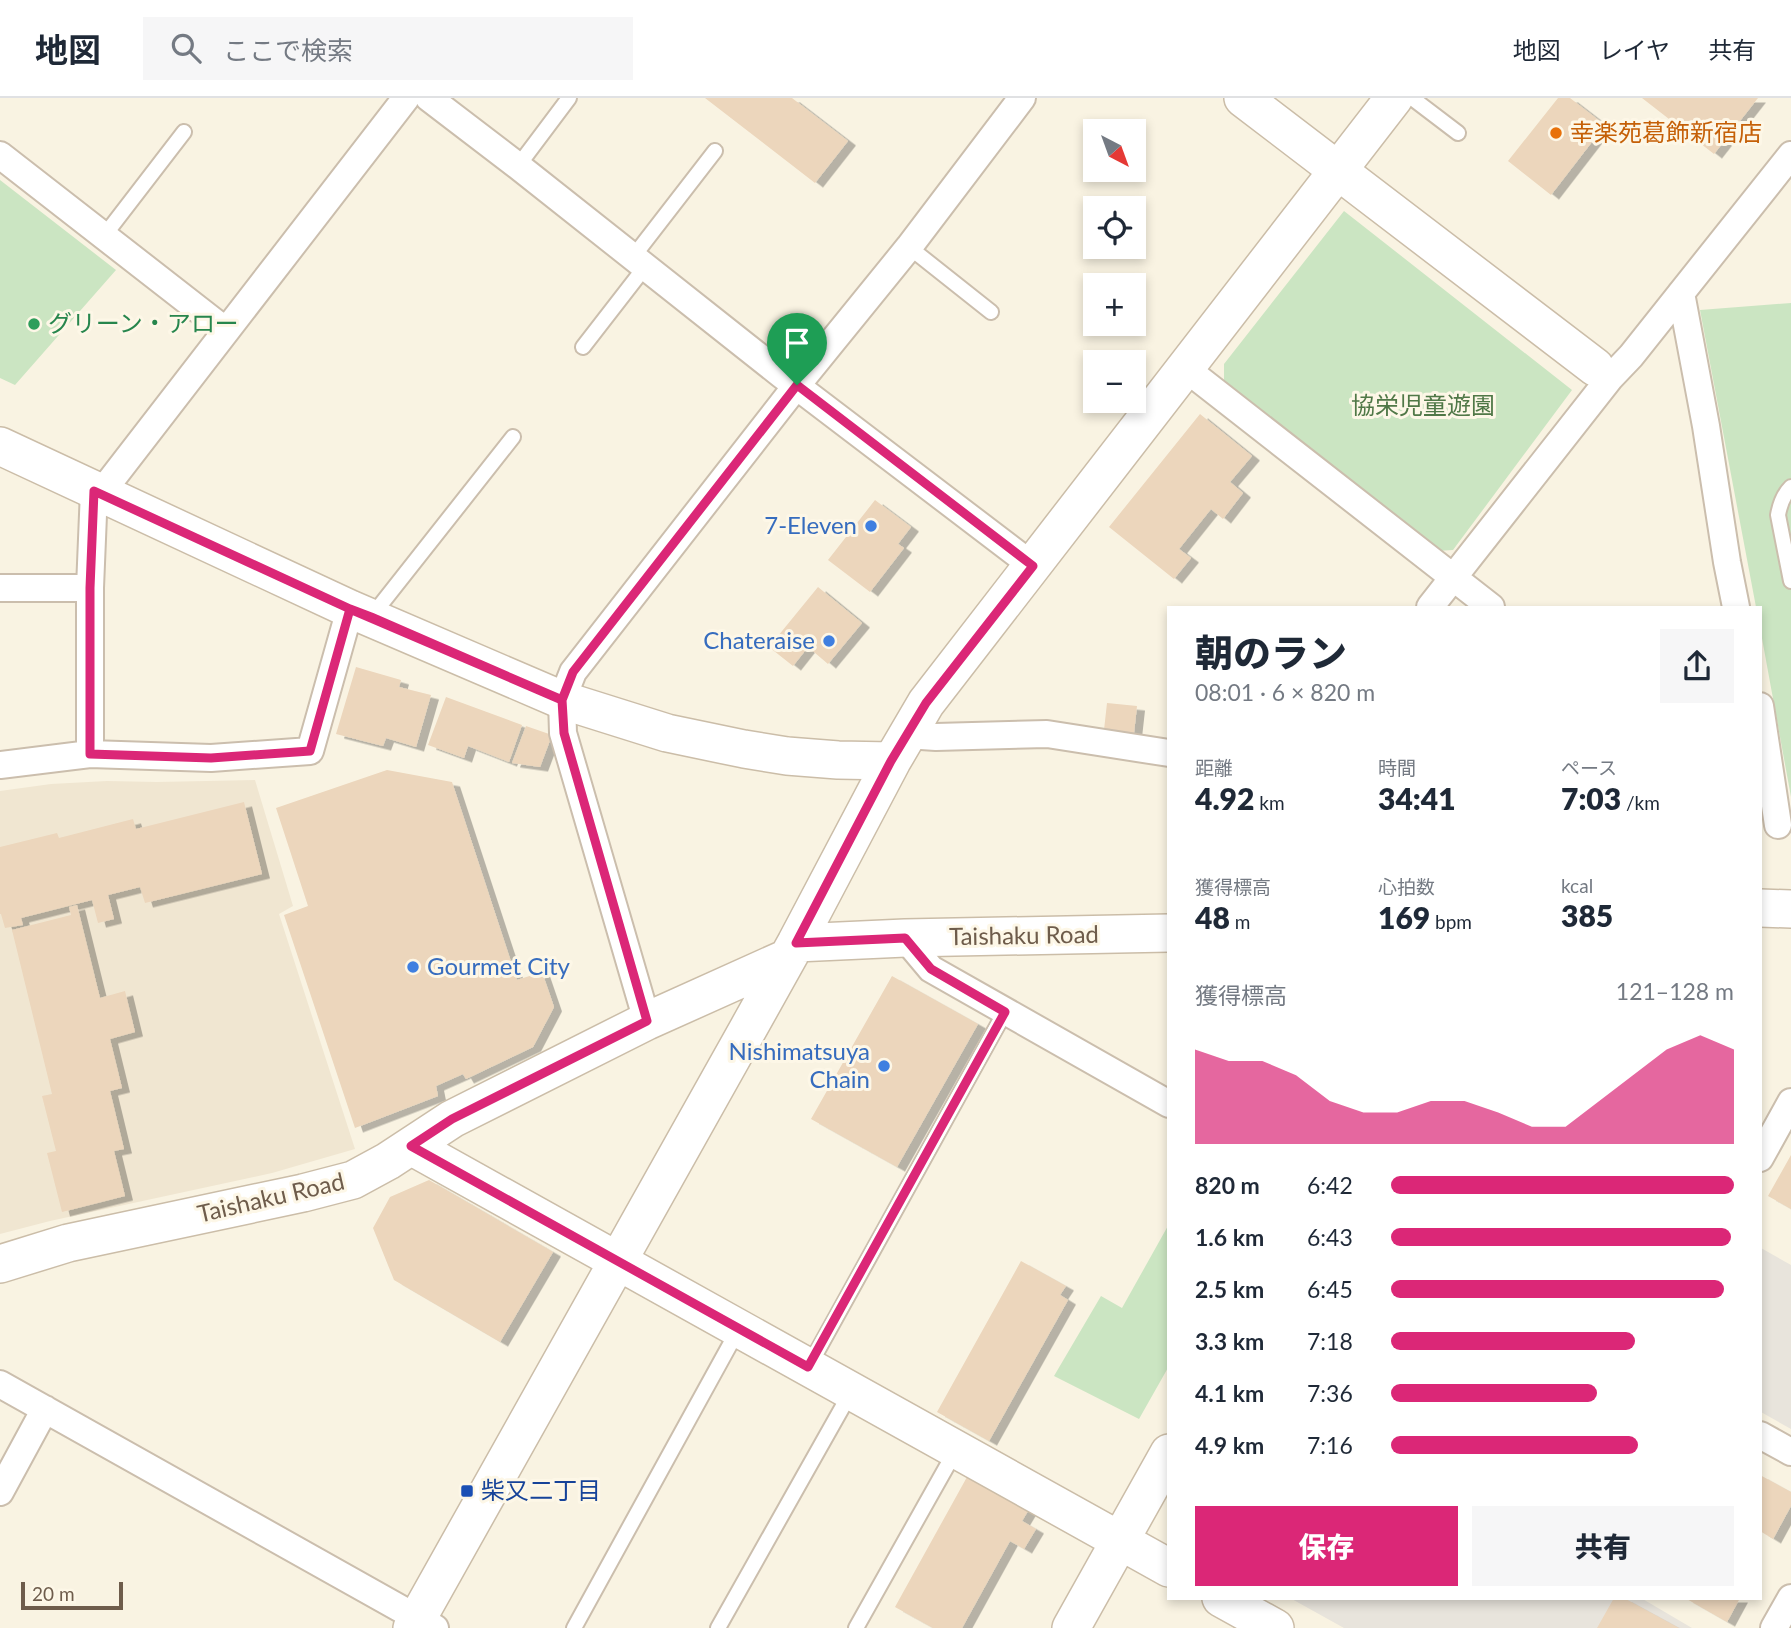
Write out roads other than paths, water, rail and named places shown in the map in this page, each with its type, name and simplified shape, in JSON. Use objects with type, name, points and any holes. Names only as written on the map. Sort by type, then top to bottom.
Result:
[{"type":"street","points":[[90,754],[90,588],[97,492],[226,331],[406,98]]},
{"type":"street","points":[[429,98],[1033,566]]},
{"type":"street","points":[[647,1021],[564,733],[562,700],[573,672],[797,385],[909,247],[1022,98]]},
{"type":"street","points":[[1243,98],[1337,170],[1418,224],[1603,373]]},
{"type":"street","points":[[0,1384],[421,1625],[926,703],[1394,98]]},
{"type":"street","points":[[0,155],[226,331]]},
{"type":"street","points":[[1431,606],[1603,373],[1631,355],[1791,155]]},
{"type":"street","points":[[1681,293],[1736,606]]},
{"type":"street","points":[[1185,369],[1490,606]]},
{"type":"street","points":[[0,446],[361,613],[562,700],[667,733],[787,756],[838,761],[936,737],[1047,734],[1167,753]]},
{"type":"street","points":[[0,588],[90,588]]},
{"type":"street","points":[[0,765],[90,754],[211,758],[310,751],[361,613]]},
{"type":"street","points":[[1762,720],[1777,825]]},
{"type":"street","points":[[1762,908],[1791,909]]},
{"type":"street","name":"Taishaku Road","points":[[0,1264],[68,1243],[353,1180],[388,1161],[452,1119],[791,950],[905,938],[1167,933]]},
{"type":"street","points":[[905,938],[931,969],[1167,1103]]},
{"type":"street","points":[[1762,1154],[1791,1102]]},
{"type":"street","points":[[411,1146],[1167,1567]]},
{"type":"street","points":[[0,1492],[46,1409]]},
{"type":"street","points":[[1762,1436],[1791,1452]]},
{"type":"street","points":[[1071,1628],[1167,1457]]},
{"type":"street","points":[[1774,1628],[1791,1598]]},
{"type":"street","points":[[1226,1600],[1275,1628]]},
{"type":"lane","points":[[517,166],[569,98]]},
{"type":"lane","points":[[1412,98],[1458,133]]},
{"type":"lane","points":[[104,236],[184,132]]},
{"type":"lane","points":[[583,347],[715,151]]},
{"type":"lane","points":[[909,247],[991,312]]},
{"type":"lane","points":[[361,613],[513,438]]},
{"type":"lane","points":[[1791,487],[1783,497],[1778,515],[1791,581]]},
{"type":"lane","points":[[808,1367],[1005,1012]]},
{"type":"lane","points":[[574,1628],[739,1329]]},
{"type":"lane","points":[[719,1628],[852,1391]]},
{"type":"lane","points":[[856,1628],[956,1449]]},
{"type":"place","name":"幸楽苑葛飾新宿店","points":[[1556,133]]},
{"type":"place","name":"グリーン・アロー","points":[[34,324]]},
{"type":"place","name":"7-Eleven","points":[[871,526]]},
{"type":"place","name":"Chateraise","points":[[829,641]]},
{"type":"place","name":"Gourmet City","points":[[413,967]]},
{"type":"place","name":"Nishimatsuya Chain","points":[[884,1066]]},
{"type":"place","name":"柴又二丁目","points":[[467,1491]]},
{"type":"park label","name":"協栄児童遊園","points":[[1423,406]]}]
